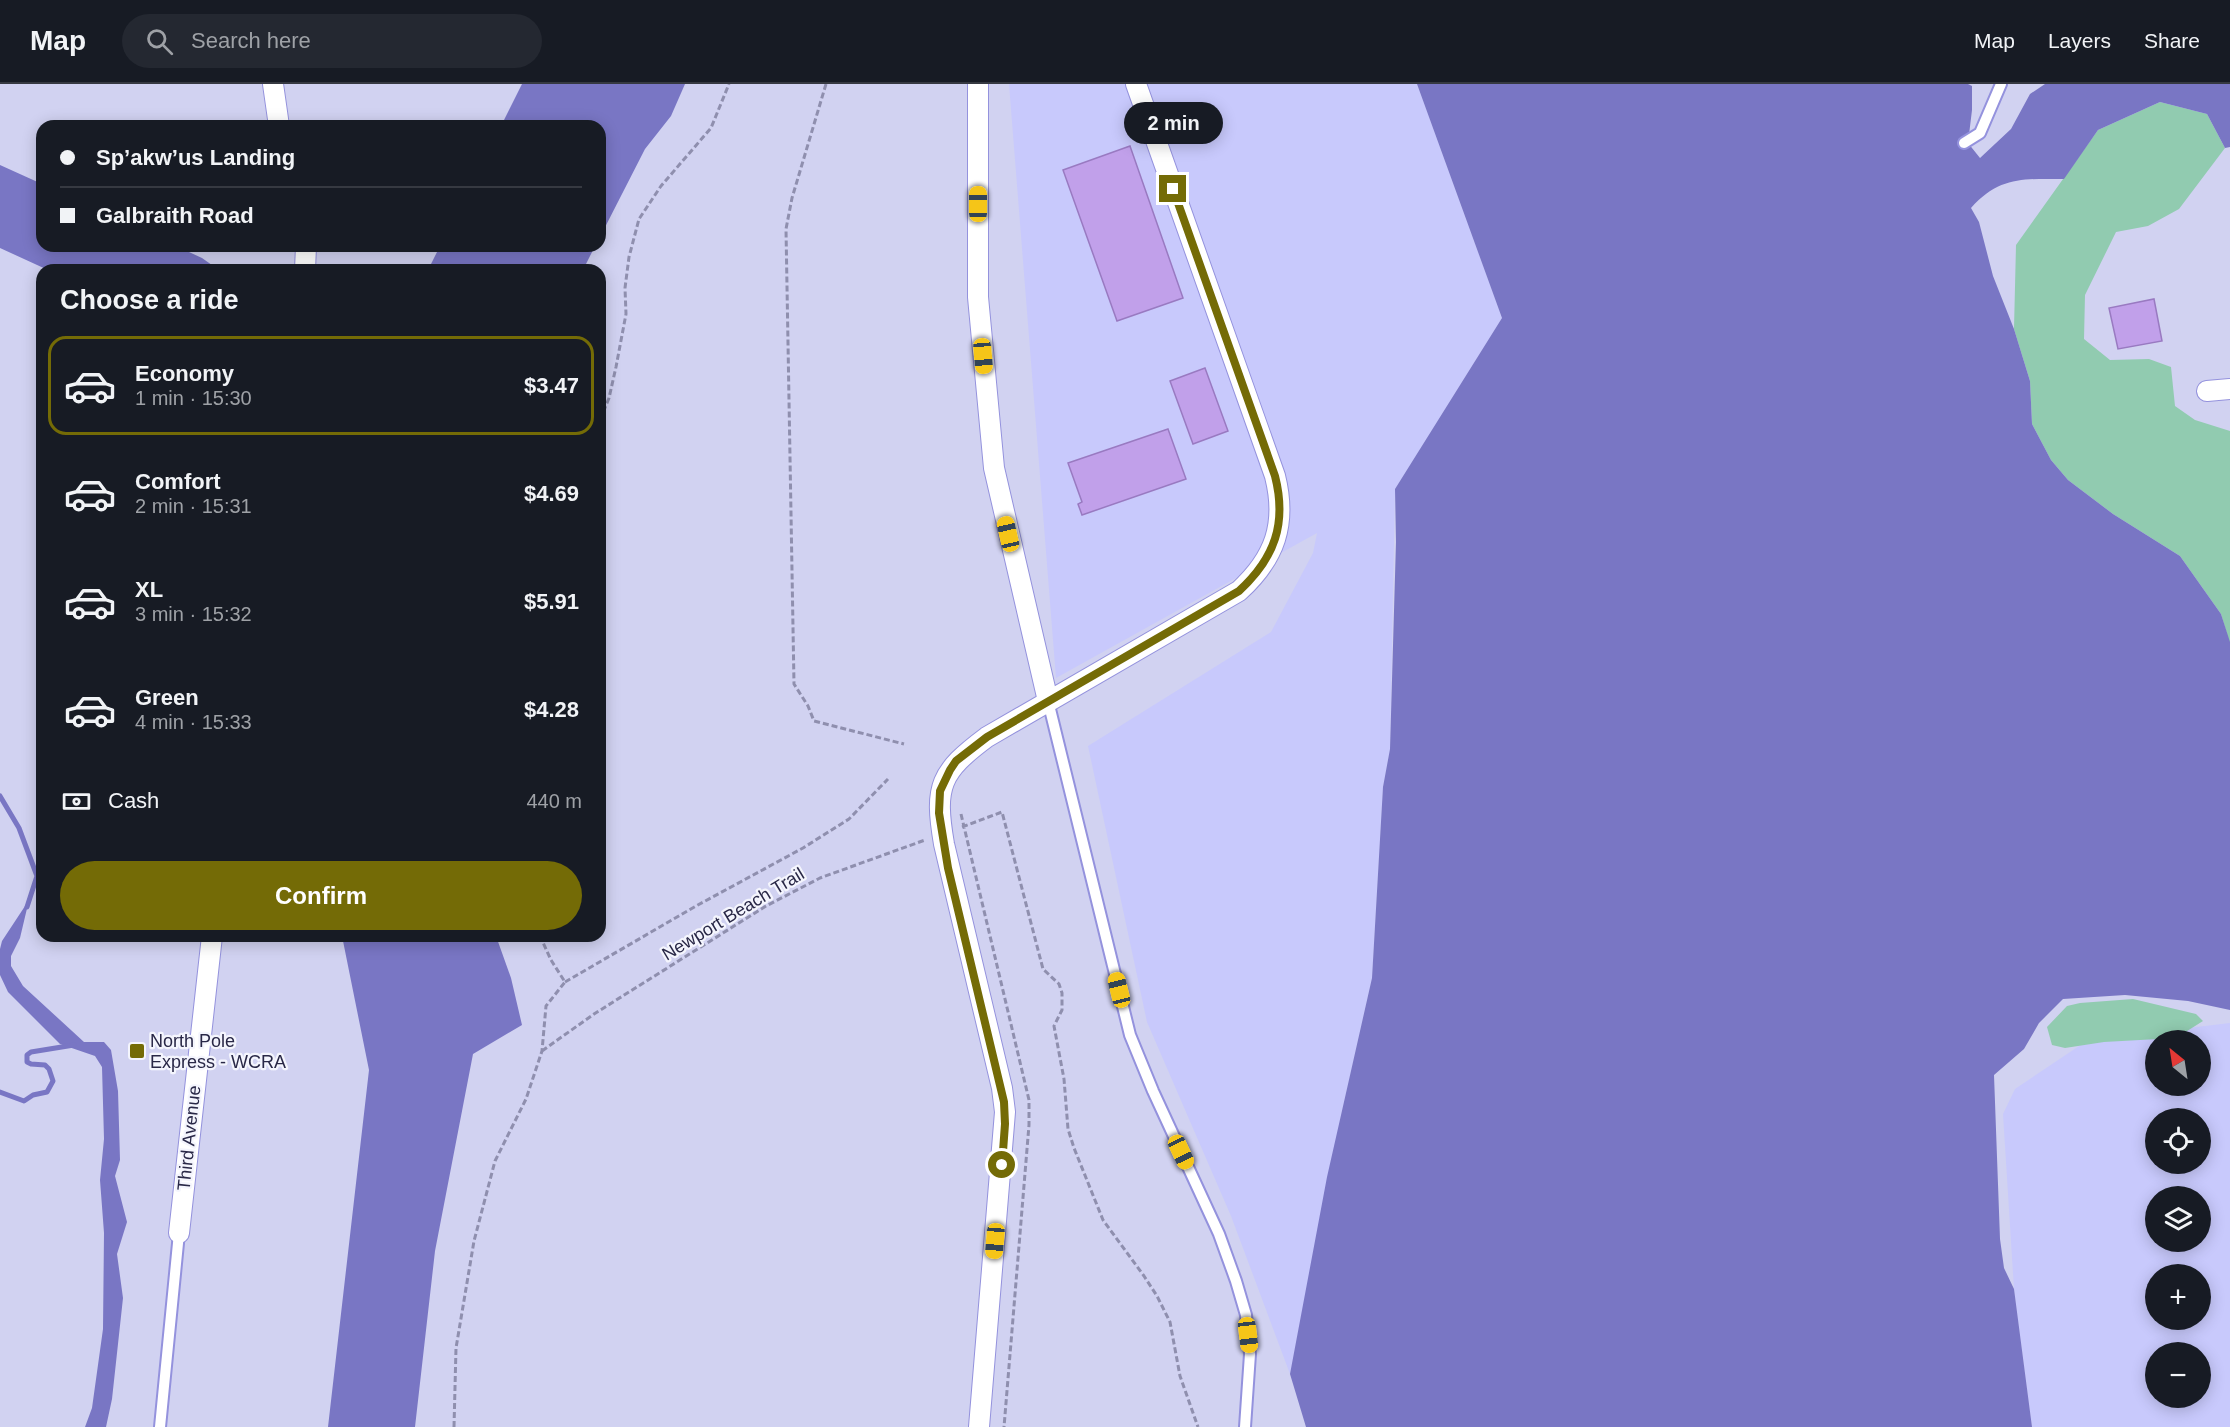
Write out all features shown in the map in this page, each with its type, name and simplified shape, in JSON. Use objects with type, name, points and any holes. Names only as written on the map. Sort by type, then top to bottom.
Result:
[{"type":"street","points":[[273,84],[278,120]]},
{"type":"street","points":[[978,84],[978,297],[994,468],[1048,701]]},
{"type":"street","points":[[980,1427],[1005,1112],[1002,1088],[948,868],[939,800],[944,780],[956,761],[987,737],[1239,591],[1256,575],[1268,557],[1278,528],[1280,502],[1275,476],[1136,84]]},
{"type":"street","points":[[2207,392],[2230,389]]},
{"type":"street","name":"Third Avenue","points":[[179,1233],[211,942]]},
{"type":"lane","points":[[1964,143],[1980,132],[2001,84]]},
{"type":"lane","points":[[1048,701],[1130,1035],[1219,1233],[1246,1315],[1250,1354],[1245,1427]]},
{"type":"lane","points":[[160,1427],[179,1233]]},
{"type":"path","points":[[606,405],[626,314],[625,288],[629,257],[639,219],[661,186],[711,128],[729,84]]},
{"type":"path","points":[[826,84],[792,198],[786,229],[794,684],[808,706],[814,721],[904,744]]},
{"type":"path","points":[[454,1427],[456,1348],[474,1241],[495,1161],[526,1099],[542,1051],[546,1006],[566,982],[696,906],[804,848],[849,819],[888,779]]},
{"type":"path","points":[[959,805],[1029,1100],[1029,1125],[1004,1427]]},
{"type":"path","points":[[959,828],[1002,812],[1043,969],[1059,984],[1062,993],[1062,1010],[1054,1026],[1064,1079],[1068,1129],[1074,1148],[1109,1230],[1144,1276],[1170,1322],[1180,1376],[1198,1427]]},
{"type":"path","name":"Newport Beach Trail","points":[[542,1051],[594,1014],[766,906],[820,878],[927,839]]},
{"type":"path","points":[[543,942],[551,960],[566,982]]},
{"type":"shaded area","points":[[522,84],[685,84],[671,116],[645,149],[606,225],[606,120],[504,120]]},
{"type":"shaded area","points":[[1009,84],[1417,84],[1502,318],[1395,489],[1390,749],[1383,787],[1372,978],[1342,1111],[1290,1374],[1231,1216],[1147,1022],[1088,746],[1271,632],[1313,553],[1317,533],[1056,678]]},
{"type":"shaded area","points":[[1417,84],[1968,84],[1972,86],[1972,110],[1968,143],[1980,158],[2011,129],[2030,94],[2045,84],[2230,84],[2230,147],[2225,148],[2207,114],[2160,102],[2098,130],[2064,179],[2025,180],[2003,185],[1992,190],[1971,208],[1979,222],[1993,276],[2014,329],[2030,381],[2032,424],[2051,460],[2068,480],[2113,514],[2180,556],[2221,614],[2230,642],[2230,1010],[2188,1001],[2125,995],[2063,999],[2039,1023],[2024,1049],[1994,1075],[2000,1239],[2004,1268],[2014,1289],[2032,1427],[1306,1427],[1290,1374],[1327,1177],[1372,978],[1383,787],[1390,749],[1396,542],[1395,489],[1502,318]]},
{"type":"shaded area","points":[[0,165],[36,181],[36,252],[189,252],[210,264],[36,264],[0,248]]},
{"type":"shaded area","points":[[437,252],[592,252],[586,264],[431,264]]},
{"type":"shaded area","points":[[29,900],[20,938],[11,956],[11,966],[23,986],[84,1042],[104,1042],[111,1050],[118,1091],[120,1160],[115,1176],[127,1222],[117,1254],[123,1298],[112,1399],[106,1427],[85,1427],[92,1408],[103,1329],[104,1233],[100,1180],[104,1139],[102,1067],[95,1056],[60,1044],[8,992],[0,975],[2,941]]},
{"type":"shaded area","points":[[343,942],[498,942],[511,978],[522,1025],[473,1054],[435,1251],[415,1427],[328,1427],[369,1070]]},
{"type":"shaded area","points":[[2230,1023],[2230,1427],[2032,1427],[2014,1289],[2003,1114],[2015,1089],[2088,1040],[2145,1033],[2145,1096],[2211,1096],[2211,1030],[2172,1030]]},
{"type":"green space","points":[[2160,102],[2207,114],[2225,148],[2179,209],[2148,226],[2116,232],[2085,295],[2084,339],[2110,360],[2149,359],[2171,367],[2175,406],[2195,420],[2230,431],[2230,945],[2227,634],[2221,614],[2180,556],[2113,514],[2068,480],[2051,460],[2032,424],[2030,381],[2014,329],[2016,245],[2098,130]]},
{"type":"green space","points":[[2133,999],[2196,1014],[2203,1021],[2189,1030],[2145,1030],[2145,1040],[2104,1042],[2065,1048],[2052,1045],[2047,1027],[2067,1006]]},
{"type":"building","points":[[1130,146],[1183,298],[1117,321],[1063,170]]},
{"type":"building","points":[[2154,299],[2162,341],[2118,349],[2109,308]]},
{"type":"building","points":[[1205,368],[1228,431],[1193,444],[1170,381]]},
{"type":"building","points":[[1168,429],[1186,479],[1082,515],[1078,504],[1082,502],[1068,463]]},
{"type":"waterway","points":[[0,796],[19,828],[36,873]]},
{"type":"waterway","points":[[27,907],[36,879]]},
{"type":"waterway","points":[[0,1092],[24,1101],[33,1095],[47,1092],[53,1081],[49,1069],[45,1065],[27,1062],[27,1055],[31,1052],[74,1045]]},
{"type":"place","name":"North Pole Express - WCRA","points":[[137,1051]]},
{"type":"route","points":[[1002,1165],[1005,1124],[1002,1088],[948,868],[939,813],[940,791],[944,780],[956,761],[987,737],[1239,591],[1256,575],[1268,557],[1278,528],[1280,502],[1275,476],[1173,189]]}]
